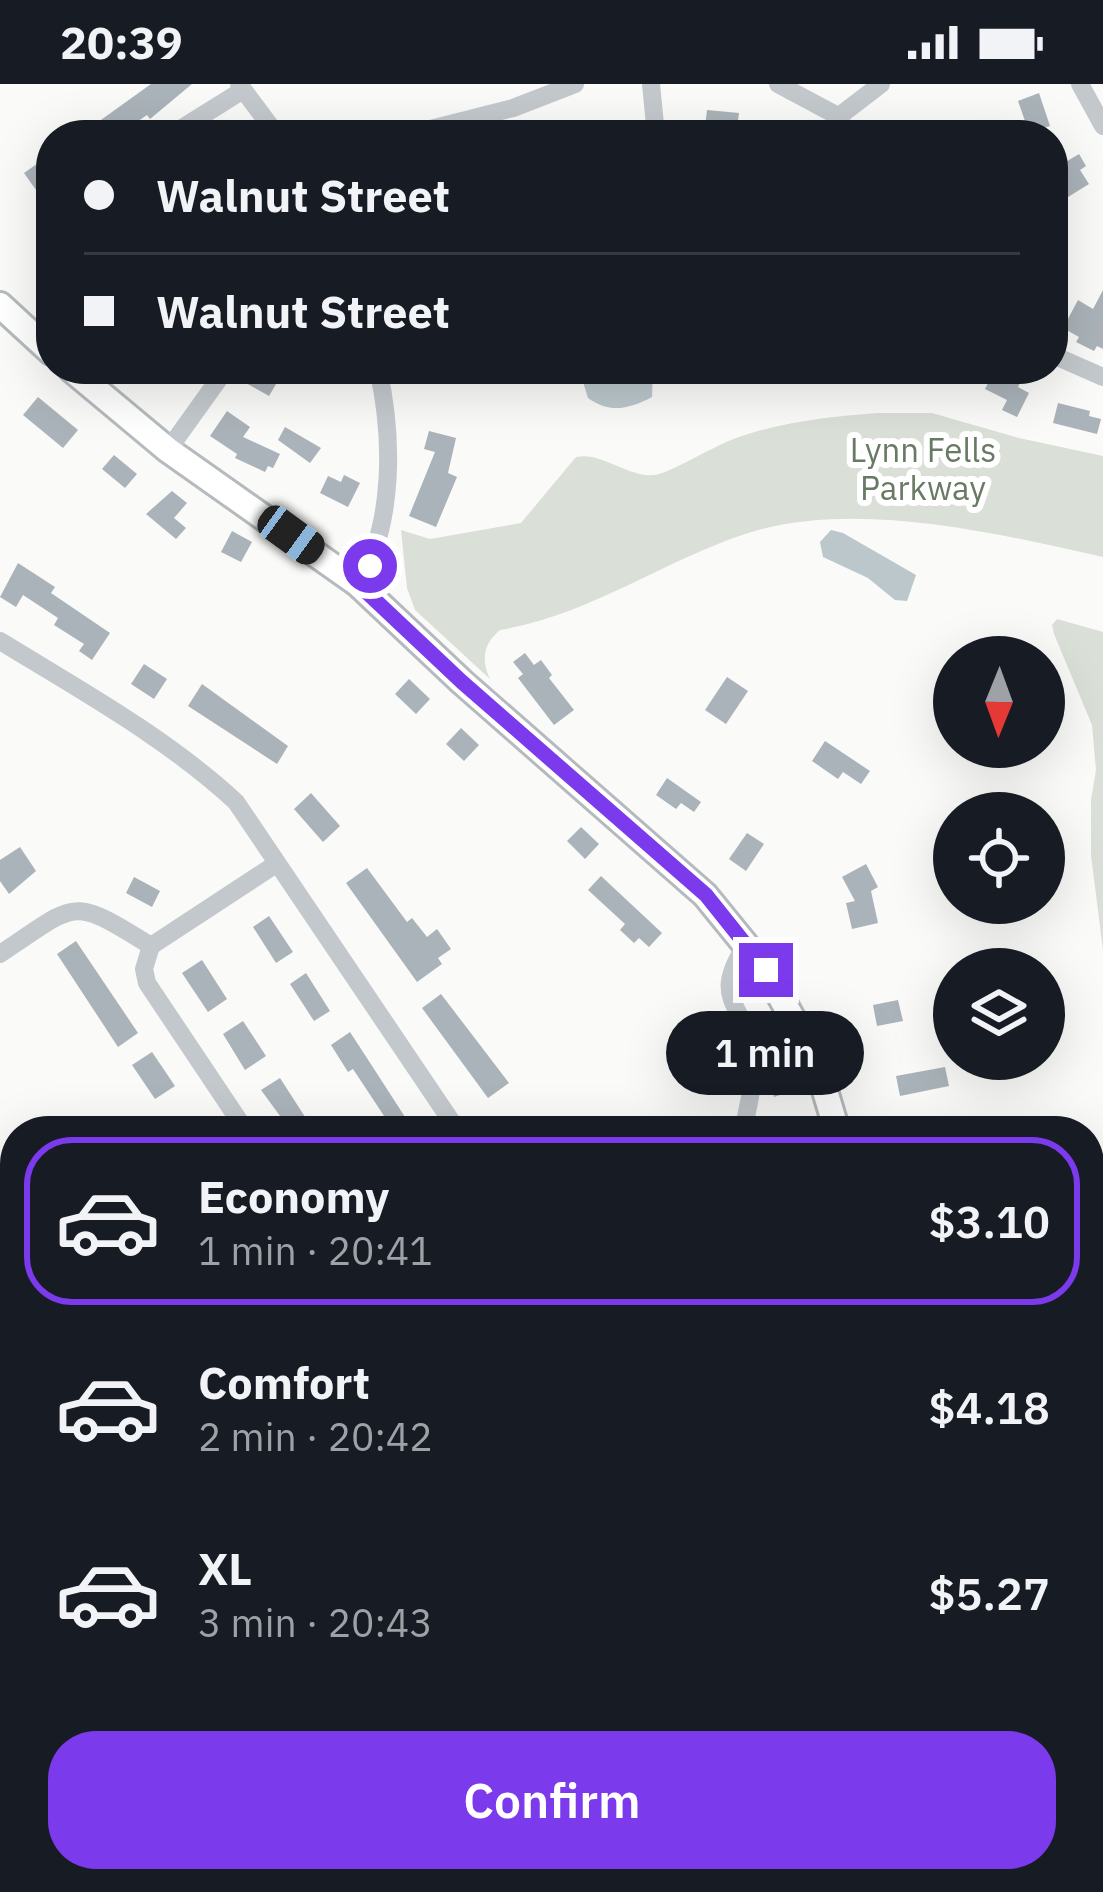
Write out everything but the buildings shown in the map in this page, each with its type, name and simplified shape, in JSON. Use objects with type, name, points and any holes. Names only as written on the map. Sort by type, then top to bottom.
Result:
[{"type":"main road","points":[[0,305],[36,338]]},
{"type":"main road","points":[[89,384],[168,450],[358,584],[462,682],[706,895],[766,970],[817,1064],[833,1116]]},
{"type":"street","points":[[466,120],[575,84]]},
{"type":"street","points":[[651,84],[655,120]]},
{"type":"street","points":[[778,84],[840,120]]},
{"type":"street","points":[[838,117],[881,84]]},
{"type":"street","points":[[1080,84],[1103,126]]},
{"type":"street","points":[[193,120],[241,87],[266,120]]},
{"type":"street","points":[[1068,362],[1103,377]]},
{"type":"street","points":[[168,450],[215,384]]},
{"type":"street","points":[[358,584],[370,566],[386,516],[387,463],[379,384]]},
{"type":"street","points":[[0,641],[90,695],[236,802],[448,1116]]},
{"type":"street","points":[[235,1116],[147,983],[143,969],[151,946],[276,864]]},
{"type":"street","points":[[0,954],[70,909],[87,909],[151,946]]},
{"type":"street","points":[[745,1116],[752,1055],[728,992],[730,970],[746,945]]},
{"type":"green space","name":"Lynn Fells Parkway","points":[[877,413],[932,413],[1103,456],[1103,557],[926,523],[834,519],[790,523],[716,545],[565,612],[500,630],[485,653],[490,679],[415,610],[407,588],[401,530],[430,539],[521,523],[576,457],[655,475],[766,429]]},
{"type":"green space","points":[[1057,619],[1103,632],[1103,950],[1091,855],[1096,770],[1092,725],[1065,660],[1065,636],[1055,636],[1052,625]]},
{"type":"shaded area","points":[[584,384],[652,384],[652,397],[627,407],[612,408],[588,398]]},
{"type":"shaded area","points":[[831,530],[916,575],[907,601],[895,600],[868,578],[823,557],[820,542]]},
{"type":"route","points":[[370,566],[358,584],[462,682],[706,895],[766,970]]}]
